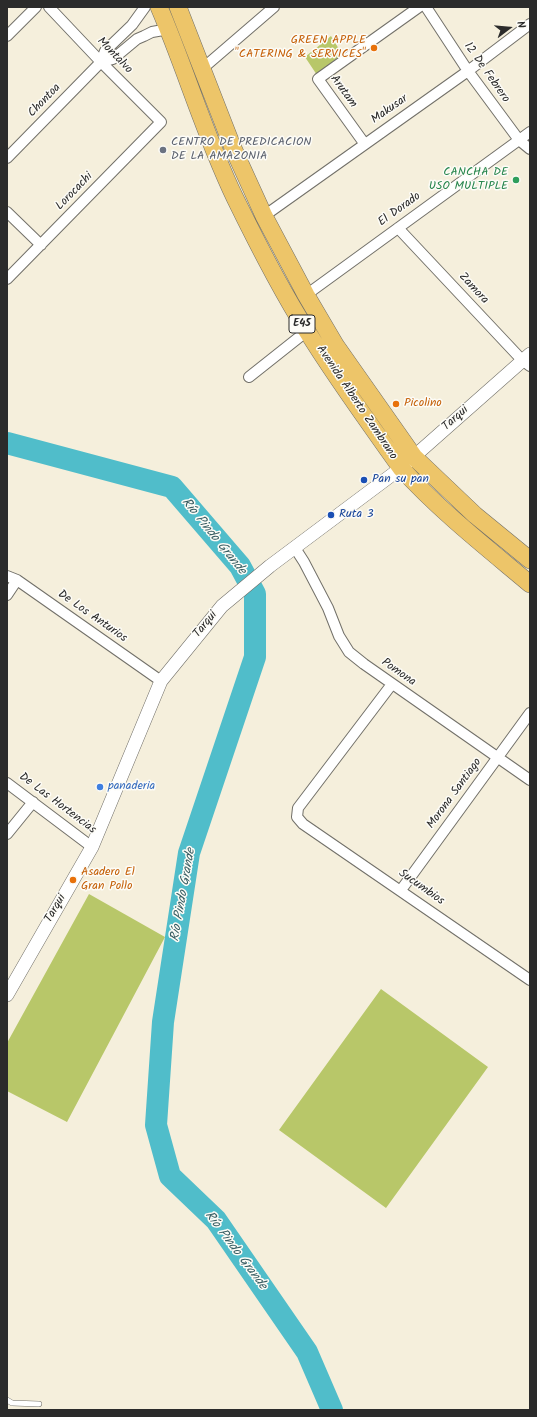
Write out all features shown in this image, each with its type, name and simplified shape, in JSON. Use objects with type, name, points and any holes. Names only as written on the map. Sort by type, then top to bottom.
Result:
[{"type":"highway","name":"Avenida Alberto Zambrano","points":[[159,7],[169,29],[216,156],[235,198],[272,272],[307,331],[401,468],[463,528],[530,584]]},
{"type":"highway","name":"Avenida Alberto Zambrano","points":[[178,7],[233,148],[264,216],[306,295],[336,346],[414,457],[475,515],[530,560]]},
{"type":"street","points":[[7,36],[36,7]]},
{"type":"street","name":"Montalvo","points":[[49,7],[161,122]]},
{"type":"street","name":"Chontoa","points":[[7,158],[101,62],[105,51],[132,25],[145,7]]},
{"type":"street","points":[[202,69],[274,7]]},
{"type":"street","name":"Arutam","points":[[364,144],[318,79],[419,7]]},
{"type":"street","name":"12 De Febrero","points":[[426,7],[468,71],[519,140],[530,150]]},
{"type":"street","name":"Makusar","points":[[264,216],[468,71],[530,24]]},
{"type":"street","name":"Chontoa","points":[[101,62],[113,59],[137,39],[152,32],[169,29]]},
{"type":"street","name":"Lorocachi","points":[[7,279],[161,122]]},
{"type":"street","name":"El Dorado","points":[[306,295],[530,132]]},
{"type":"street","points":[[7,212],[41,245]]},
{"type":"street","name":"Zamora","points":[[398,228],[527,360]]},
{"type":"street","points":[[249,377],[307,331]]},
{"type":"street","name":"Tarqui","points":[[9,987],[92,847],[161,681],[222,606],[270,566],[401,468],[527,360]]},
{"type":"street","name":"Pomona","points":[[295,548],[313,577],[328,608],[339,636],[349,652],[392,684],[530,780]]},
{"type":"street","name":"De Los Anturios","points":[[7,576],[17,580],[161,681]]},
{"type":"street","points":[[7,595],[17,580]]},
{"type":"street","name":"Sucumbios","points":[[392,684],[298,808],[298,817],[303,824],[530,980]]},
{"type":"street","name":"Morona Santiago","points":[[401,890],[530,713]]},
{"type":"street","name":"De Las Hortencias","points":[[7,783],[92,847]]},
{"type":"street","points":[[7,834],[33,802]]},
{"type":"lane","points":[[7,1400],[12,1403],[39,1404]]},
{"type":"green space","points":[[331,36],[342,54],[317,75],[305,57]]},
{"type":"green space","points":[[89,894],[165,937],[67,1122],[7,1091],[7,1043]]},
{"type":"green space","points":[[381,989],[488,1067],[386,1208],[279,1130]]},
{"type":"waterway","name":"Río Pindo Grande","points":[[7,443],[172,487],[240,566],[255,594],[255,657],[189,853],[163,1022],[156,1125],[170,1176],[216,1220],[307,1352],[332,1410]]},
{"type":"place","name":"GREEN APPLE \"CATERING & SERVICES\"","points":[[374,48]]},
{"type":"place","name":"CENTRO DE PREDICACION DE LA AMAZONIA","points":[[163,150]]},
{"type":"place","name":"CANCHA DE USO MULTIPLE","points":[[516,180]]},
{"type":"place","name":"Picolino","points":[[396,404]]},
{"type":"place","name":"Pan su pan","points":[[364,480]]},
{"type":"place","name":"Ruta 3","points":[[331,515]]},
{"type":"place","name":"panaderia","points":[[100,787]]},
{"type":"place","name":"Asadero El Gran Pollo","points":[[73,880]]}]
